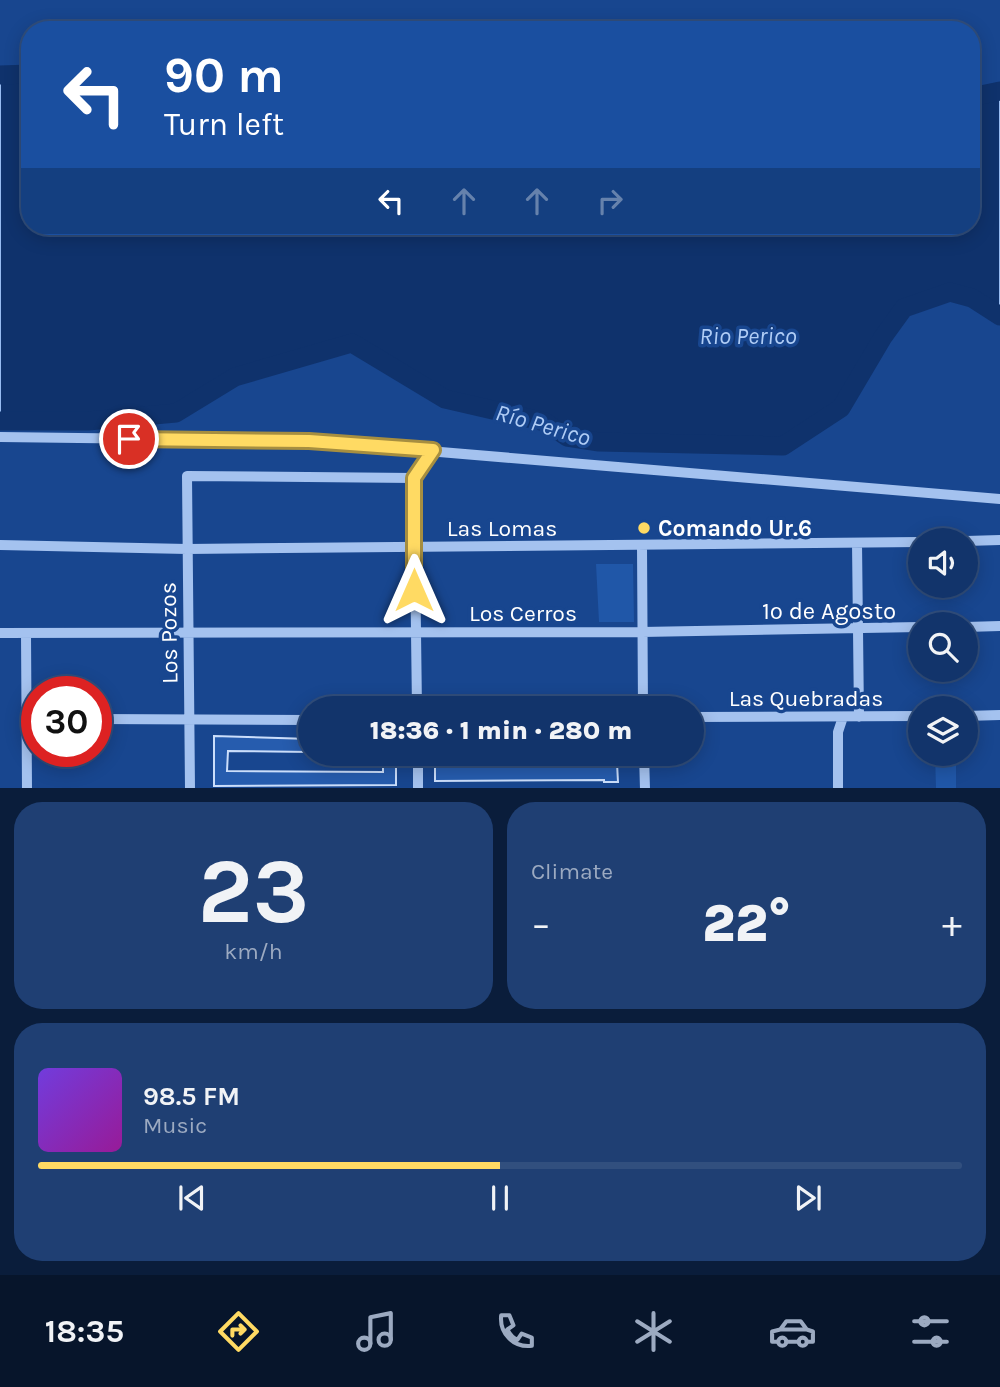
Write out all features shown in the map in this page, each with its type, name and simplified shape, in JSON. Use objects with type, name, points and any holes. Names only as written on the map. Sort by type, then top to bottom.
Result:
[{"type":"street","points":[[0,437],[309,441],[1000,499]]},
{"type":"street","points":[[417,696],[414,478],[433,450]]},
{"type":"street","name":"Los Pozos","points":[[190,788],[187,476],[414,478]]},
{"type":"street","points":[[978,541],[1000,540]]},
{"type":"street","name":"Las Lomas","points":[[0,545],[187,549],[908,542]]},
{"type":"street","points":[[857,543],[859,717]]},
{"type":"street","points":[[642,546],[643,696]]},
{"type":"street","points":[[978,626],[1000,626]]},
{"type":"street","name":"Los Cerros","points":[[0,634],[642,632],[908,627]]},
{"type":"street","points":[[26,634],[29,676]]},
{"type":"street","points":[[978,716],[1000,715]]},
{"type":"street","name":"Las Quebradas","points":[[704,717],[908,716]]},
{"type":"street","points":[[838,788],[838,732],[843,717]]},
{"type":"street","points":[[112,719],[298,720]]},
{"type":"street","points":[[418,766],[418,788]]},
{"type":"street","points":[[644,766],[645,788]]},
{"type":"street","points":[[27,788],[29,767]]},
{"type":"shaded area","points":[[596,564],[633,564],[634,622],[599,622]]},
{"type":"shaded area","points":[[935,766],[956,766],[956,788],[936,788]]},
{"type":"water","name":"Rio Perico","points":[[21,74],[21,235],[980,235],[980,95],[1000,91],[1000,316],[972,298],[950,292],[904,308],[883,337],[841,408],[783,446],[599,442],[567,437],[545,422],[445,399],[352,343],[235,377],[176,413],[88,421],[0,421],[0,75]]},
{"type":"building","points":[[214,736],[298,739],[298,752],[228,751],[227,771],[383,772],[383,766],[396,766],[396,785],[214,786]]},
{"type":"building","points":[[435,766],[617,766],[618,782],[604,780],[435,781]]},
{"type":"waterway","name":"Río Perico","points":[[0,75],[21,74]]},
{"type":"waterway","name":"Río Perico","points":[[980,95],[1000,91]]},
{"type":"waterway","name":"Río Perico","points":[[0,421],[88,421],[176,413],[235,377],[352,343],[445,399],[545,422],[567,437],[599,442],[783,446],[841,408],[883,337],[904,308],[950,292],[972,298],[1000,316]]},
{"type":"place","name":"Comando Ur.6","points":[[644,528]]},
{"type":"district","name":"1º de Agosto","points":[[829,611]]},
{"type":"route","points":[[129,439],[309,441],[433,450],[414,478],[414,590]]}]
